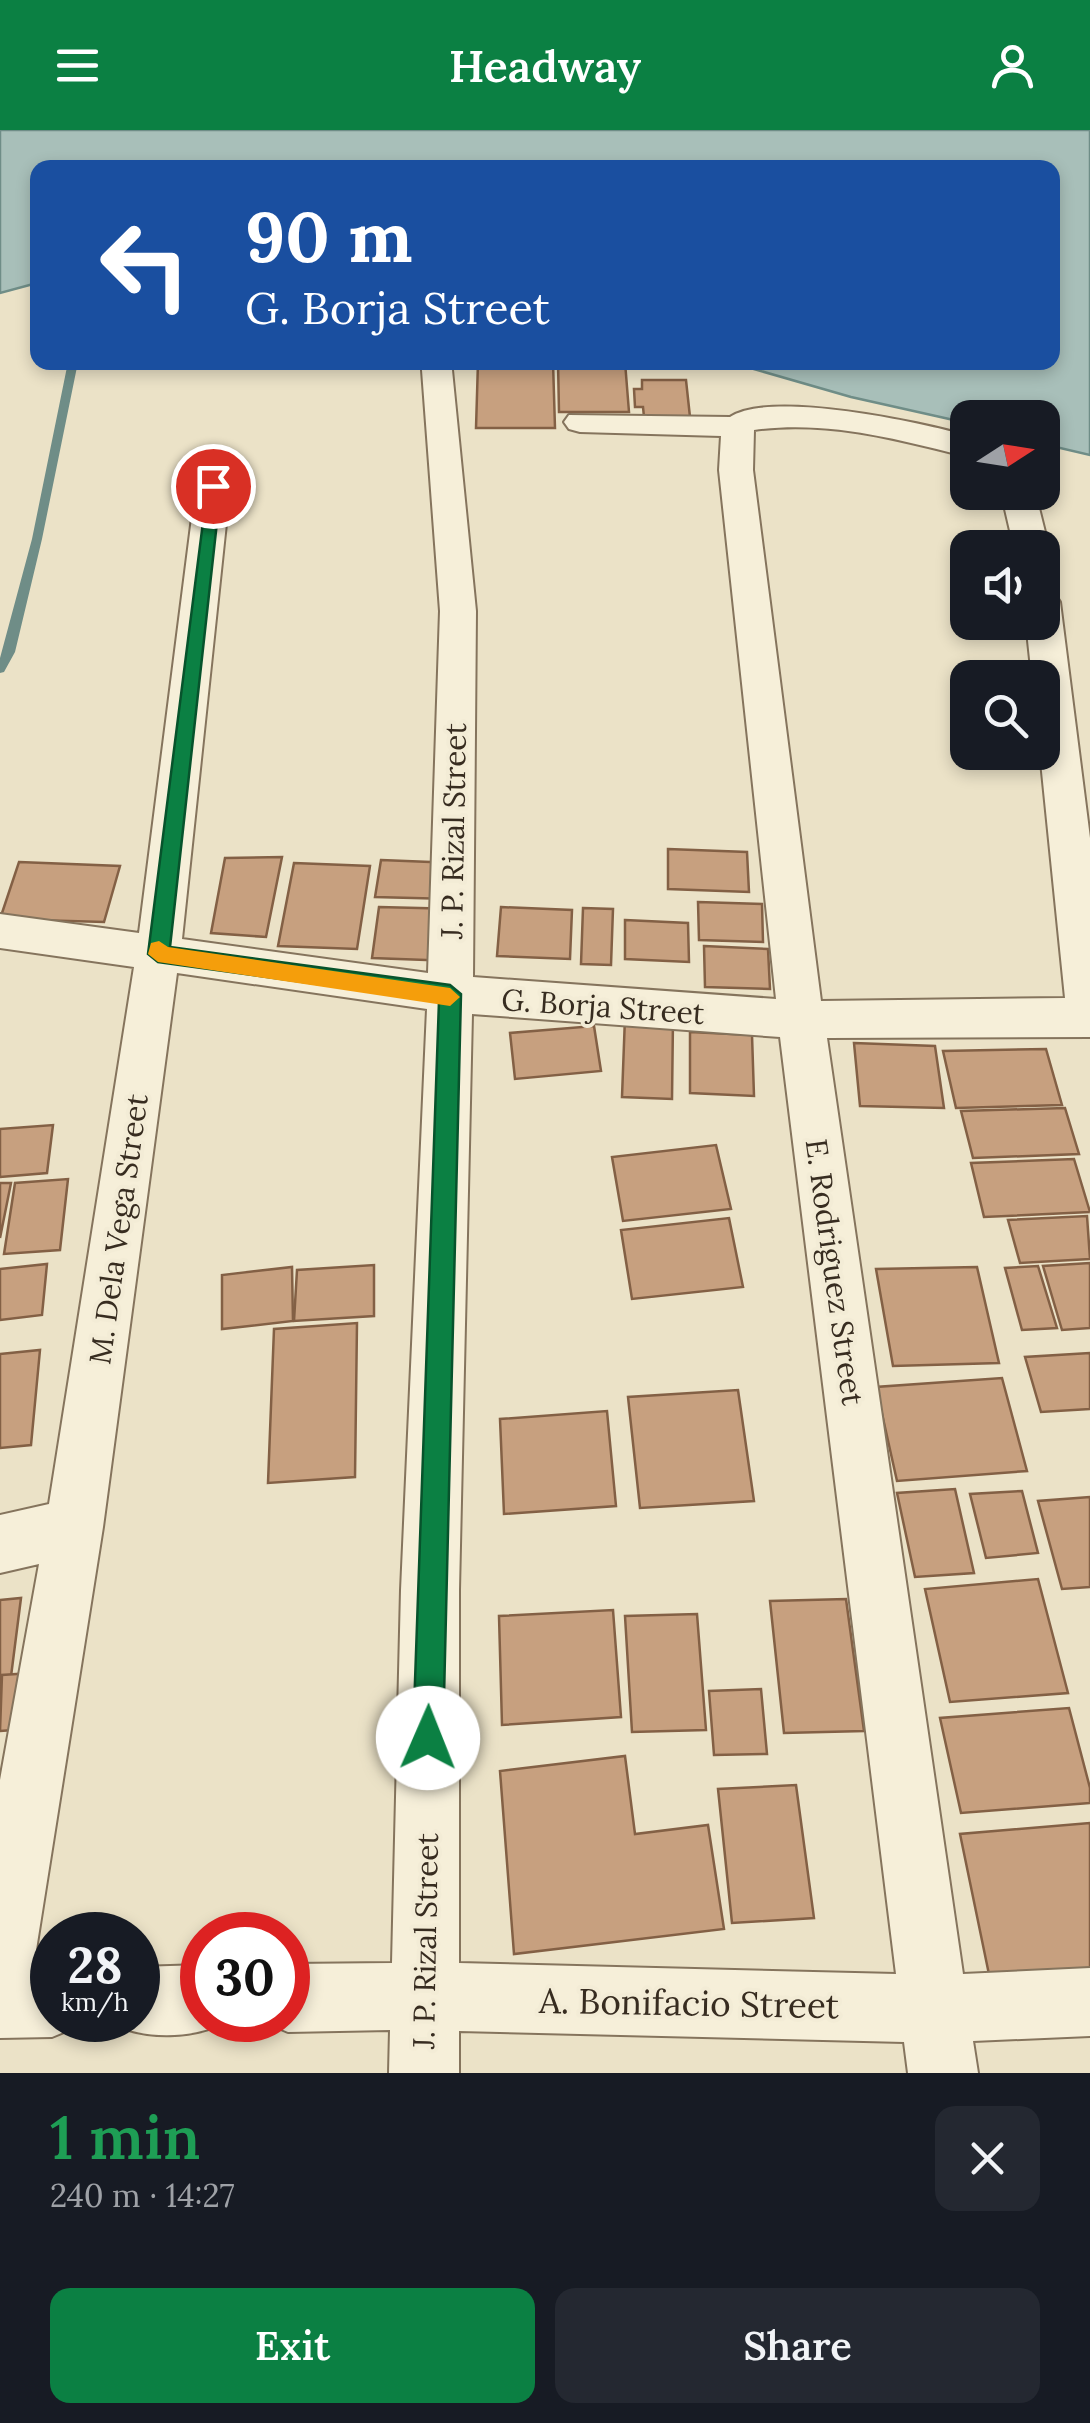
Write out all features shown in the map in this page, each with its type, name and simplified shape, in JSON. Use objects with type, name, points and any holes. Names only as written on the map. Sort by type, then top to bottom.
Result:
[{"type":"street","name":"J. P. Rizal Street","points":[[424,2073],[430,1590],[458,611],[437,370]]},
{"type":"street","points":[[580,422],[737,449],[746,420],[816,418],[891,425],[950,442]]},
{"type":"street","name":"E. Rodriguez Street","points":[[737,449],[802,1020],[938,2041]]},
{"type":"street","name":"M. Dela Vega Street","points":[[0,1968],[74,1527],[158,954],[213,486]]},
{"type":"street","points":[[1048,640],[1090,1016]]},
{"type":"street","name":"G. Borja Street","points":[[0,931],[450,994],[802,1020],[1090,1016]]},
{"type":"street","points":[[0,1544],[74,1527]]},
{"type":"street","name":"A. Bonifacio Street","points":[[310,1998],[424,1996],[938,2041],[1090,2002]]},
{"type":"street","points":[[0,2004],[30,2003]]},
{"type":"water","points":[[0,130],[1090,130],[1090,455],[1060,448],[1060,400],[950,400],[950,419],[757,370],[1060,370],[1060,160],[30,160],[30,285],[0,293]]},
{"type":"building","points":[[478,370],[553,370],[555,428],[476,428]]},
{"type":"building","points":[[558,370],[626,370],[629,412],[559,412]]},
{"type":"building","points":[[642,380],[686,380],[690,417],[644,417],[643,407],[635,407],[634,389],[642,389]]},
{"type":"building","points":[[668,849],[747,852],[749,892],[668,889]]},
{"type":"building","points":[[282,857],[266,937],[211,933],[225,858]]},
{"type":"building","points":[[381,860],[455,863],[451,899],[375,897]]},
{"type":"building","points":[[19,862],[120,866],[104,922],[0,919]]},
{"type":"building","points":[[294,863],[370,866],[357,949],[278,946]]},
{"type":"building","points":[[698,902],[762,904],[763,942],[699,940]]},
{"type":"building","points":[[379,907],[458,909],[453,961],[372,958]]},
{"type":"building","points":[[501,907],[572,910],[570,959],[497,956]]},
{"type":"building","points":[[583,908],[613,909],[611,965],[581,964]]},
{"type":"building","points":[[625,920],[688,923],[689,962],[625,959]]},
{"type":"building","points":[[704,946],[768,949],[770,989],[705,987]]},
{"type":"building","points":[[625,1017],[673,1020],[672,1099],[622,1097]]},
{"type":"building","points":[[594,1026],[601,1071],[515,1079],[510,1033]]},
{"type":"building","points":[[690,1032],[752,1035],[754,1096],[690,1093]]},
{"type":"building","points":[[854,1043],[935,1046],[944,1108],[860,1106]]},
{"type":"building","points":[[1046,1049],[1062,1105],[956,1108],[943,1051]]},
{"type":"building","points":[[1065,1108],[1079,1154],[973,1158],[961,1111]]},
{"type":"building","points":[[53,1125],[47,1173],[0,1177],[0,1129]]},
{"type":"building","points":[[716,1145],[731,1209],[623,1221],[612,1157]]},
{"type":"building","points":[[1074,1159],[1090,1212],[984,1217],[971,1163]]},
{"type":"building","points":[[68,1179],[60,1250],[4,1254],[15,1183]]},
{"type":"building","points":[[0,1183],[11,1183],[0,1238]]},
{"type":"building","points":[[1087,1216],[1090,1259],[1020,1263],[1008,1220]]},
{"type":"building","points":[[729,1218],[743,1287],[632,1299],[621,1230]]},
{"type":"building","points":[[1090,1263],[1090,1328],[1062,1330],[1043,1266]]},
{"type":"building","points":[[47,1264],[42,1315],[0,1320],[0,1269]]},
{"type":"building","points":[[374,1265],[374,1316],[294,1321],[297,1270]]},
{"type":"building","points":[[1038,1266],[1057,1328],[1022,1330],[1005,1268]]},
{"type":"building","points":[[292,1267],[293,1321],[222,1329],[222,1275]]},
{"type":"building","points":[[977,1267],[999,1363],[893,1366],[876,1269]]},
{"type":"building","points":[[357,1323],[355,1477],[268,1483],[274,1329]]},
{"type":"building","points":[[40,1350],[31,1445],[0,1448],[0,1354]]},
{"type":"building","points":[[1090,1353],[1090,1409],[1041,1412],[1025,1357]]},
{"type":"building","points":[[1002,1378],[1027,1471],[897,1481],[876,1387]]},
{"type":"building","points":[[738,1390],[754,1501],[640,1508],[628,1397]]},
{"type":"building","points":[[607,1411],[616,1506],[504,1514],[500,1419]]},
{"type":"building","points":[[955,1489],[974,1573],[915,1577],[897,1493]]},
{"type":"building","points":[[1022,1491],[1038,1553],[986,1558],[970,1494]]},
{"type":"building","points":[[1090,1497],[1090,1587],[1062,1589],[1038,1501]]},
{"type":"building","points":[[1038,1579],[1068,1693],[950,1702],[925,1589]]},
{"type":"building","points":[[21,1598],[8,1700],[0,1701],[0,1600]]},
{"type":"building","points":[[846,1599],[864,1731],[784,1733],[770,1601]]},
{"type":"building","points":[[613,1610],[621,1717],[502,1725],[499,1616]]},
{"type":"building","points":[[697,1614],[706,1730],[632,1732],[625,1616]]},
{"type":"building","points":[[61,1671],[55,1727],[0,1731],[2,1675]]},
{"type":"building","points":[[761,1689],[767,1754],[714,1755],[709,1691]]},
{"type":"building","points":[[1069,1708],[1090,1788],[1090,1803],[961,1813],[940,1718]]},
{"type":"building","points":[[625,1756],[635,1834],[708,1825],[724,1929],[514,1954],[500,1771]]},
{"type":"building","points":[[796,1785],[814,1918],[732,1923],[718,1789]]},
{"type":"building","points":[[1090,1823],[1090,1979],[992,1989],[960,1834]]},
{"type":"waterway","points":[[0,669],[9,652],[37,539],[71,370]]},
{"type":"slow traffic","points":[[159,949],[158,954],[450,997]]},
{"type":"route","points":[[213,486],[158,954],[450,994],[428,1738]]}]
